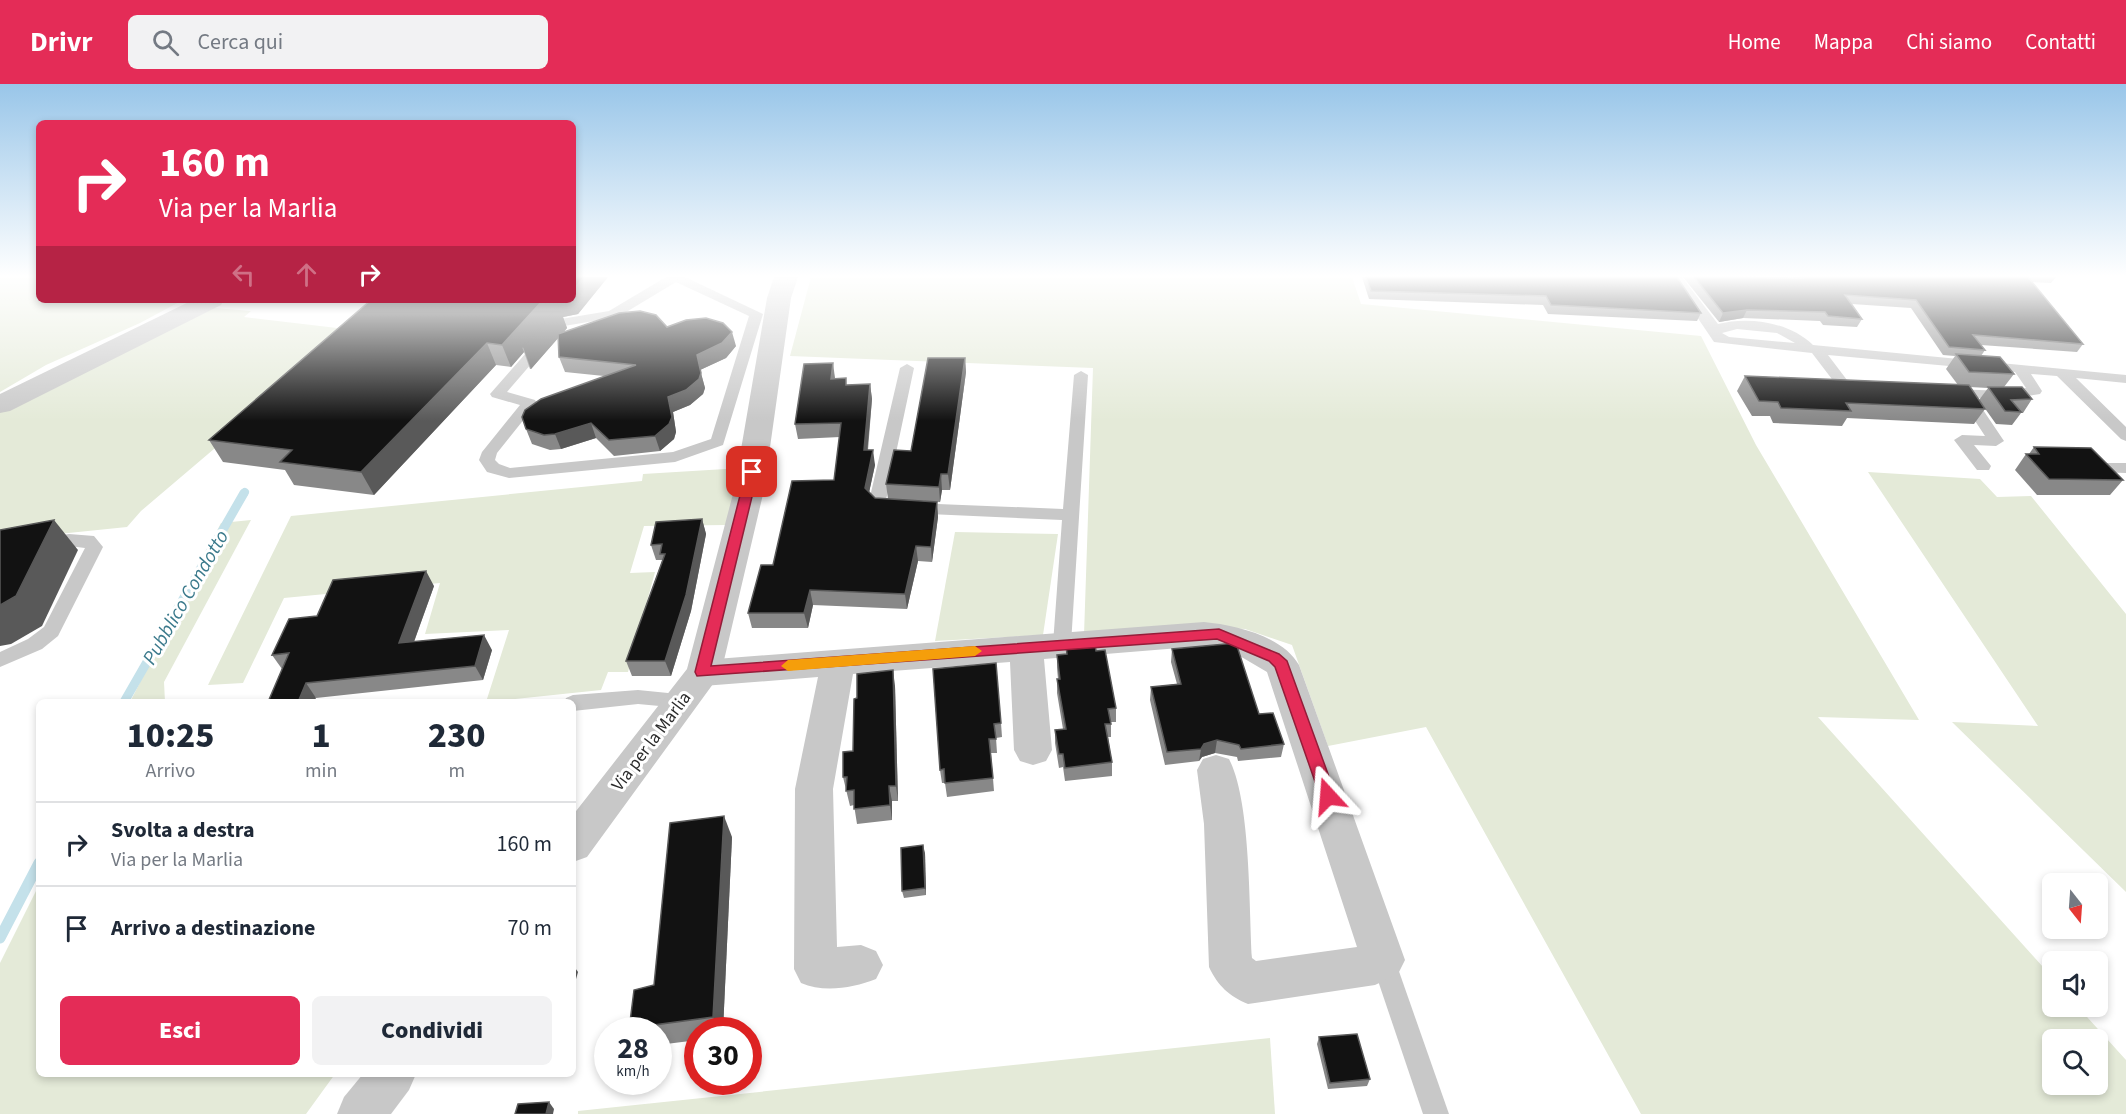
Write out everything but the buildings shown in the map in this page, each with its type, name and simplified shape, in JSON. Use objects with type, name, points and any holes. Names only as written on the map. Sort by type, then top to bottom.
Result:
[{"type":"street","points":[[0,405],[161,325]]},
{"type":"street","name":"Via per la Marlia","points":[[576,841],[692,686],[749,490],[775,325]]},
{"type":"street","points":[[692,686],[838,662],[1219,634],[1274,657],[1282,665],[1383,960],[1375,965],[1248,982],[1231,967],[1224,824],[1216,770]]},
{"type":"street","points":[[1033,750],[1044,646]]},
{"type":"street","points":[[838,662],[814,789],[816,969],[861,965]]},
{"type":"street","points":[[361,1114],[391,1077]]},
{"type":"lane","points":[[559,325],[497,394],[530,403],[490,452],[487,460],[493,468],[509,473],[675,457],[718,442],[753,325]]},
{"type":"lane","points":[[1711,325],[1714,329],[1737,325]]},
{"type":"lane","points":[[1738,325],[1770,327],[1799,338],[1814,349],[1846,388],[1870,389]]},
{"type":"lane","points":[[1814,349],[2126,379]]},
{"type":"lane","points":[[1941,393],[2007,395],[2035,391],[2019,367]]},
{"type":"lane","points":[[907,368],[877,501],[884,507],[1071,514]]},
{"type":"lane","points":[[2061,372],[2126,436]]},
{"type":"lane","points":[[1044,646],[1071,514],[1081,375]]},
{"type":"lane","points":[[1965,394],[1996,441],[1962,440],[1983,466]]},
{"type":"lane","points":[[2104,468],[2126,468]]},
{"type":"lane","points":[[0,551],[69,540],[88,540],[94,547],[51,631],[35,644],[0,660]]},
{"type":"lane","points":[[576,703],[638,697],[692,686]]},
{"type":"lane","points":[[1383,960],[1436,1114]]},
{"type":"green space","points":[[0,325],[135,325],[46,365],[0,392]]},
{"type":"green space","points":[[179,325],[312,325],[354,330],[141,511],[127,527],[0,540],[0,412]]},
{"type":"green space","points":[[798,325],[1585,325],[1701,336],[1756,445],[1919,720],[1818,717],[2042,966],[2042,1017],[2087,1017],[2098,1029],[2042,1029],[2042,1095],[2108,1095],[2108,1040],[2126,1060],[2126,1114],[1641,1114],[1426,727],[1328,746],[1292,645],[1245,629],[1179,625],[1084,635],[1093,368],[790,356]]},
{"type":"green space","points":[[742,468],[726,525],[644,526],[630,573],[655,572],[628,672],[608,672],[601,690],[515,699],[487,699],[509,630],[425,634],[440,583],[284,598],[243,683],[208,685],[291,516],[642,481],[643,474]]},
{"type":"green space","points":[[1868,472],[1980,479],[1997,497],[2031,496],[2126,614],[2126,892],[1952,722],[2038,726]]},
{"type":"green space","points":[[251,520],[164,682],[165,699],[132,699],[221,523]]},
{"type":"green space","points":[[955,532],[1058,534],[1043,635],[935,641]]},
{"type":"green space","points":[[36,891],[36,1077],[333,1077],[306,1114],[0,1114],[0,963]]},
{"type":"green space","points":[[1270,1038],[1275,1114],[578,1114],[578,1111],[730,1095],[762,1095],[762,1092]]},
{"type":"waterway","name":"Pubblico Condotto","points":[[126,699],[244,493]]},
{"type":"waterway","name":"Pubblico Condotto","points":[[0,938],[36,869]]},
{"type":"slow traffic","points":[[788,666],[975,651]]},
{"type":"route","points":[[752,472],[703,672],[1219,634],[1274,657],[1282,665],[1328,796]]}]
